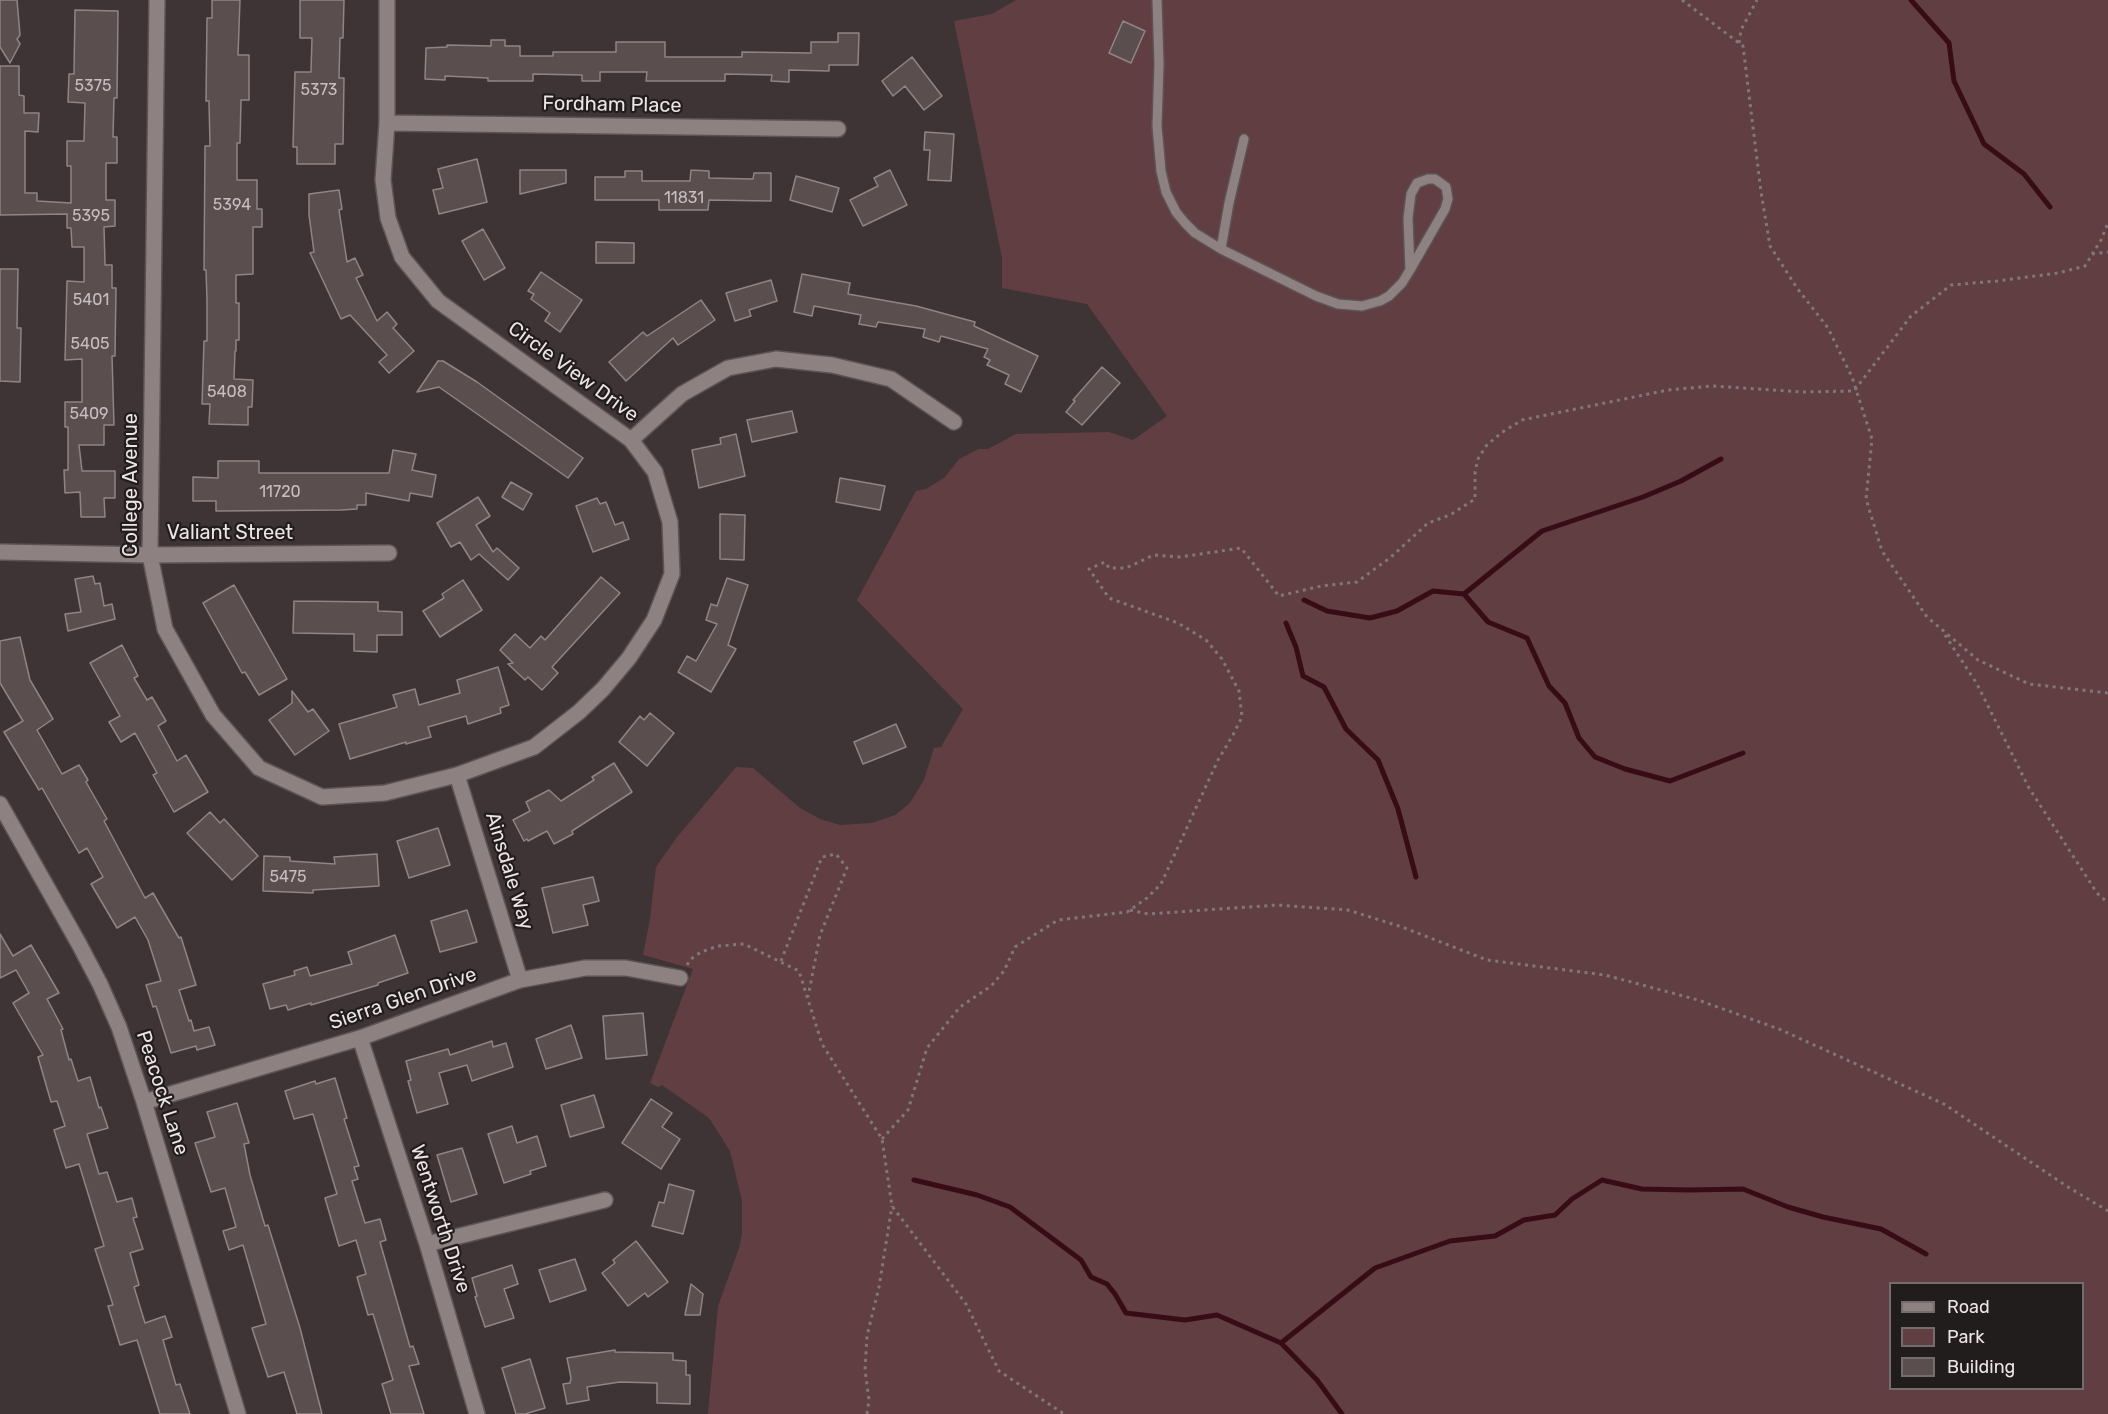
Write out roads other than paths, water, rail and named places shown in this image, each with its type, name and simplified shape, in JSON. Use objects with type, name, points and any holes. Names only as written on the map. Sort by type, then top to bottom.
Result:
[{"type":"street","name":"College Avenue","points":[[157,0],[150,555],[165,629],[213,715],[259,768],[322,797],[385,793],[457,775]]},
{"type":"street","name":"Circle View Drive","points":[[387,0],[387,123],[383,180],[388,218],[402,256],[438,301],[631,440],[655,472],[670,522],[672,574],[654,620],[623,666],[579,712],[534,747],[457,775]]},
{"type":"street","name":"Fordham Place","points":[[387,123],[838,129]]},
{"type":"street","points":[[631,440],[682,394],[728,368],[776,359],[832,365],[891,379],[954,422]]},
{"type":"street","name":"Valiant Street","points":[[0,552],[150,555],[388,553]]},
{"type":"street","name":"Ainsdale Way","points":[[457,775],[520,980]]},
{"type":"street","name":"Peacock Lane","points":[[0,804],[79,944],[119,1027],[144,1102],[238,1414]]},
{"type":"street","name":"Sierra Glen Drive","points":[[144,1102],[360,1038],[520,980],[585,968],[626,968],[680,978]]},
{"type":"street","name":"Wentworth Drive","points":[[360,1038],[427,1244],[477,1414]]},
{"type":"street","points":[[427,1244],[605,1200]]},
{"type":"lane","points":[[1157,0],[1159,47],[1157,126],[1162,182],[1176,212],[1185,223],[1195,233],[1221,249],[1316,296],[1351,306],[1371,304],[1389,296],[1402,283],[1410,270],[1445,209],[1448,199],[1446,187],[1435,179],[1428,178],[1417,183],[1411,194],[1408,209],[1410,270]]},
{"type":"lane","points":[[1221,249],[1244,139]]},
{"type":"waterway","points":[[1911,0],[1949,43],[1954,81],[1984,144],[2024,174],[2050,207]]},
{"type":"waterway","points":[[1304,600],[1327,611],[1370,618],[1397,611],[1433,591],[1464,594],[1542,531],[1643,497],[1681,481],[1721,459]]},
{"type":"waterway","points":[[1464,594],[1488,622],[1527,638],[1549,686],[1565,703],[1579,738],[1595,757],[1625,769],[1670,781],[1743,753]]},
{"type":"waterway","points":[[1286,623],[1296,647],[1303,676],[1324,687],[1346,729],[1378,760],[1398,809],[1416,877]]},
{"type":"waterway","points":[[914,1180],[977,1195],[1010,1207],[1081,1260],[1091,1277],[1107,1284],[1126,1313],[1185,1320],[1217,1315],[1281,1343],[1375,1268],[1450,1241],[1495,1236],[1524,1220],[1555,1215],[1572,1199],[1602,1180],[1642,1189],[1743,1189],[1788,1207],[1881,1229],[1926,1254]]},
{"type":"waterway","points":[[1281,1343],[1317,1380],[1342,1414]]}]
